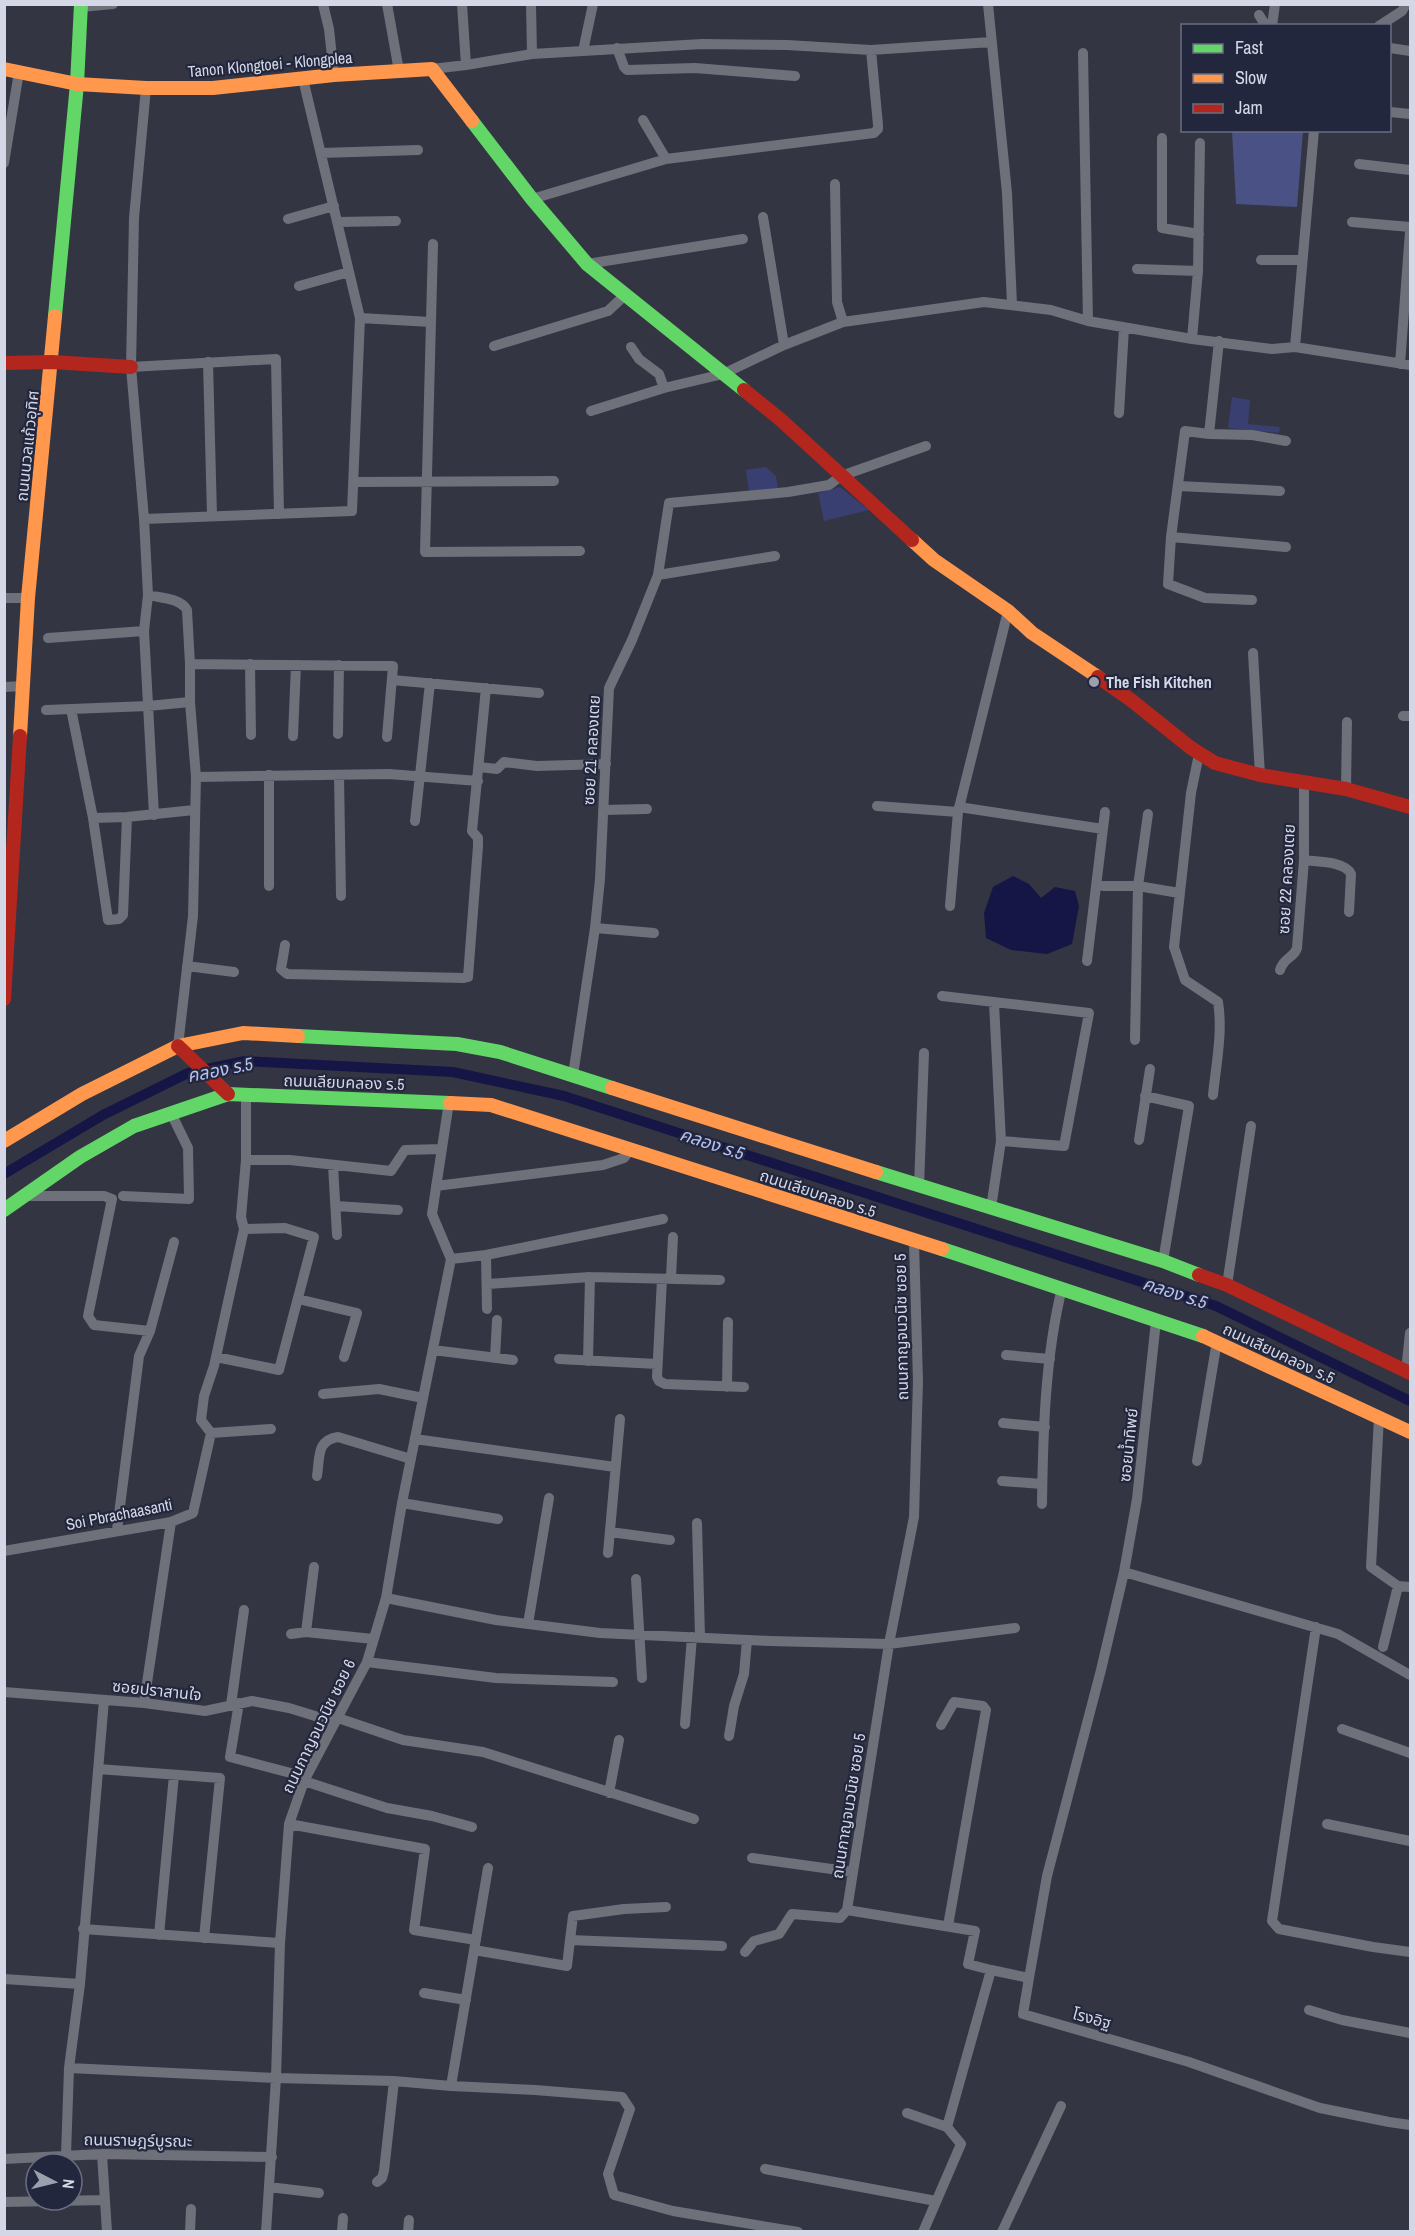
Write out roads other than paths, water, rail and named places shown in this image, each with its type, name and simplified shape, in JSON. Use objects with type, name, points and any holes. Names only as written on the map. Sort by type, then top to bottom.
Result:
[{"type":"street","points":[[81,6],[113,4]]},
{"type":"street","points":[[323,4],[329,29],[334,75]]},
{"type":"street","points":[[387,4],[399,70]]},
{"type":"street","points":[[462,4],[466,66]]},
{"type":"street","points":[[531,4],[532,54]]},
{"type":"street","points":[[583,51],[593,4]]},
{"type":"street","points":[[988,4],[1007,194],[1012,304]]},
{"type":"street","points":[[1272,24],[1275,4]]},
{"type":"street","points":[[1382,24],[1402,11],[1406,4]]},
{"type":"street","name":"ถนนนวลแก้วอุทิศ","points":[[4,999],[28,598],[77,84],[81,6]]},
{"type":"street","points":[[1259,15],[1265,24]]},
{"type":"street","points":[[432,69],[466,66],[532,54],[617,48],[712,44],[787,45],[871,50],[991,42]]},
{"type":"street","points":[[617,48],[624,68],[627,70],[695,68],[795,76]]},
{"type":"street","points":[[1391,48],[1410,51]]},
{"type":"street","points":[[532,200],[666,159],[874,133],[878,129],[878,124],[871,50]]},
{"type":"street","points":[[1083,53],[1088,321]]},
{"type":"street","name":"Tanon Klongtoei - Klongplea","points":[[4,69],[77,84],[146,88],[213,88],[334,75],[432,69]]},
{"type":"street","points":[[432,69],[532,200],[587,264],[781,420],[934,560],[1008,611],[1032,633],[1131,700],[1199,754],[1215,763],[1260,775],[1346,789],[1410,807]]},
{"type":"street","points":[[4,163],[19,72]]},
{"type":"street","points":[[144,519],[352,511],[360,318],[303,79]]},
{"type":"street","points":[[146,88],[134,218],[131,367],[148,595],[144,632],[154,815]]},
{"type":"street","points":[[1391,112],[1410,114]]},
{"type":"street","points":[[643,120],[666,159]]},
{"type":"street","points":[[1295,347],[1314,132]]},
{"type":"street","points":[[1162,138],[1162,228],[1199,234]]},
{"type":"street","points":[[1192,339],[1198,271],[1200,143]]},
{"type":"street","points":[[321,153],[418,150]]},
{"type":"street","points":[[1359,164],[1410,170]]},
{"type":"street","points":[[836,184],[837,302],[843,322]]},
{"type":"street","points":[[288,219],[334,206]]},
{"type":"street","points":[[763,217],[784,345]]},
{"type":"street","points":[[337,222],[396,222]]},
{"type":"street","points":[[1352,222],[1410,227]]},
{"type":"street","points":[[591,411],[663,388],[723,374],[784,345],[843,322],[984,302],[1051,310],[1088,321],[1192,339],[1272,349],[1295,347],[1405,365],[1410,232]]},
{"type":"street","points":[[587,264],[742,239]]},
{"type":"street","points":[[433,244],[425,552],[580,551]]},
{"type":"street","points":[[1261,260],[1302,261]]},
{"type":"street","points":[[1137,269],[1198,271]]},
{"type":"street","points":[[299,286],[349,272]]},
{"type":"street","points":[[494,346],[608,311],[625,295]]},
{"type":"street","points":[[360,318],[431,322]]},
{"type":"street","points":[[1119,413],[1124,328]]},
{"type":"street","points":[[1209,434],[1219,342]]},
{"type":"street","points":[[632,347],[639,359],[659,374],[663,388]]},
{"type":"street","points":[[4,363],[52,362],[131,367],[276,359],[279,514]]},
{"type":"street","points":[[208,362],[212,516]]},
{"type":"street","points":[[1251,600],[1205,598],[1168,584],[1171,537],[1185,431],[1252,435],[1286,441]]},
{"type":"street","points":[[841,476],[926,446]]},
{"type":"street","name":"ซอย 21 คลองเตย","points":[[573,1075],[600,879],[609,688],[632,640],[658,575],[669,503],[788,492],[829,485],[841,476]]},
{"type":"street","points":[[354,482],[554,481]]},
{"type":"street","points":[[1178,486],[1280,491]]},
{"type":"street","points":[[1171,537],[1286,547]]},
{"type":"street","points":[[658,575],[775,556]]},
{"type":"street","points":[[148,595],[183,604],[186,610],[190,664],[190,702],[196,777],[193,916],[178,1046]]},
{"type":"street","points":[[4,598],[28,598]]},
{"type":"street","points":[[950,906],[959,810],[1008,611]]},
{"type":"street","points":[[48,638],[144,632]]},
{"type":"street","points":[[1253,653],[1260,775]]},
{"type":"street","points":[[190,664],[393,666],[387,737]]},
{"type":"street","points":[[250,664],[251,735]]},
{"type":"street","points":[[293,736],[296,664]]},
{"type":"street","points":[[338,734],[339,665]]},
{"type":"street","points":[[392,680],[539,693]]},
{"type":"street","points":[[415,821],[430,683]]},
{"type":"street","points":[[4,687],[22,686]]},
{"type":"street","points":[[285,945],[281,969],[286,974],[464,978],[468,976],[478,846],[478,838],[472,831],[486,688]]},
{"type":"street","points":[[46,710],[190,702]]},
{"type":"street","points":[[71,709],[93,819],[108,920],[115,921],[123,915],[127,818]]},
{"type":"street","points":[[1346,789],[1347,722]]},
{"type":"street","points":[[1199,754],[1191,793],[1174,947],[1185,980],[1218,1002],[1218,1050],[1213,1095]]},
{"type":"street","points":[[479,767],[497,769],[504,762],[537,766],[606,764]]},
{"type":"street","points":[[196,777],[389,774],[478,782]]},
{"type":"street","points":[[269,775],[269,886]]},
{"type":"street","points":[[339,775],[341,896]]},
{"type":"street","name":"ซอย 22 คลองเตย","points":[[1280,970],[1283,962],[1293,955],[1297,948],[1304,860],[1304,781]]},
{"type":"street","points":[[877,806],[959,810],[1103,829]]},
{"type":"street","points":[[603,810],[647,809]]},
{"type":"street","points":[[93,819],[127,818],[195,810]]},
{"type":"street","points":[[1086,961],[1105,812]]},
{"type":"street","points":[[1135,1040],[1138,886],[1148,814]]},
{"type":"street","points":[[1304,860],[1344,866],[1350,870],[1352,874],[1349,912]]},
{"type":"street","points":[[1103,886],[1138,886],[1179,893]]},
{"type":"street","points":[[595,928],[654,933]]},
{"type":"street","points":[[187,966],[234,972]]},
{"type":"street","points":[[942,996],[1089,1013],[1064,1146],[1001,1141]]},
{"type":"street","points":[[991,1208],[1001,1141],[994,1003]]},
{"type":"street","points":[[4,1141],[82,1094],[178,1046],[243,1033],[457,1044],[500,1052],[919,1186],[1163,1261],[1227,1285],[1408,1372],[1410,1333]]},
{"type":"street","points":[[178,1046],[228,1094]]},
{"type":"street","points":[[919,1186],[924,1053]]},
{"type":"street","points":[[1139,1140],[1150,1069]]},
{"type":"street","name":"ถนนเลียบคลอง ร.5","points":[[4,1210],[80,1157],[134,1126],[228,1094],[491,1105],[1062,1288],[1217,1341],[1410,1432]]},
{"type":"street","points":[[246,1094],[246,1160],[241,1217],[244,1229],[216,1357],[204,1396],[201,1420],[211,1433],[271,1429]]},
{"type":"street","points":[[1145,1096],[1189,1106],[1163,1261]]},
{"type":"street","points":[[449,1102],[432,1214],[451,1258],[486,1255],[663,1219]]},
{"type":"street","points":[[123,1196],[189,1198],[188,1148],[171,1113]]},
{"type":"street","points":[[1227,1285],[1251,1126]]},
{"type":"street","points":[[246,1160],[290,1160],[392,1171],[405,1150],[442,1149]]},
{"type":"street","points":[[436,1186],[603,1165],[624,1158],[630,1150]]},
{"type":"street","points":[[333,1165],[337,1235]]},
{"type":"street","points":[[26,1196],[104,1196],[112,1199],[88,1316],[94,1325],[150,1331]]},
{"type":"street","points":[[336,1206],[399,1210]]},
{"type":"street","points":[[216,1357],[279,1370],[314,1237],[285,1228],[244,1229]]},
{"type":"street","points":[[673,1237],[666,1278],[657,1377],[665,1384],[744,1387]]},
{"type":"street","points":[[117,1530],[139,1356],[150,1331],[174,1242]]},
{"type":"street","name":"ถนนกาญจนวนิช ซอย 5","points":[[847,1910],[889,1644],[914,1517],[918,1381],[914,1242]]},
{"type":"street","points":[[486,1255],[487,1309]]},
{"type":"street","name":"ถนนกาญจนวนิช ซอย 6","points":[[266,2232],[276,2078],[280,1943],[289,1824],[305,1779],[367,1662],[386,1598],[402,1503],[451,1258]]},
{"type":"street","points":[[488,1284],[590,1277],[720,1280]]},
{"type":"street","points":[[588,1361],[590,1277]]},
{"type":"street","points":[[1042,1504],[1050,1359],[1055,1317],[1062,1288]]},
{"type":"street","points":[[298,1299],[357,1313],[344,1357]]},
{"type":"street","points":[[495,1358],[498,1320]]},
{"type":"street","name":"ซอยน้ำทิพย์","points":[[1029,1978],[1047,1876],[1124,1572],[1137,1499],[1156,1321]]},
{"type":"street","points":[[726,1386],[728,1322]]},
{"type":"street","points":[[1197,1461],[1217,1341]]},
{"type":"street","points":[[433,1350],[513,1360]]},
{"type":"street","points":[[1006,1355],[1050,1359]]},
{"type":"street","points":[[559,1359],[657,1364]]},
{"type":"street","points":[[323,1394],[379,1389],[423,1398]]},
{"type":"street","points":[[1379,1417],[1371,1567],[1398,1586],[1410,1587]]},
{"type":"street","points":[[608,1553],[620,1419]]},
{"type":"street","points":[[1003,1423],[1045,1427]]},
{"type":"street","name":"Soi Pbrachaasanti","points":[[4,1551],[171,1522],[194,1513],[211,1433]]},
{"type":"street","points":[[317,1476],[322,1444],[325,1440],[338,1437],[411,1459]]},
{"type":"street","points":[[415,1439],[615,1467]]},
{"type":"street","points":[[1002,1481],[1042,1484]]},
{"type":"street","points":[[528,1624],[549,1498]]},
{"type":"street","points":[[402,1503],[498,1518]]},
{"type":"street","points":[[144,1703],[171,1522]]},
{"type":"street","points":[[686,1725],[696,1637],[697,1524]]},
{"type":"street","points":[[610,1532],[670,1540]]},
{"type":"street","points":[[306,1632],[314,1567]]},
{"type":"street","points":[[1124,1572],[1338,1634],[1410,1675]]},
{"type":"street","points":[[636,1579],[642,1678]]},
{"type":"street","points":[[1383,1647],[1398,1586]]},
{"type":"street","points":[[386,1598],[528,1624],[600,1633],[640,1635],[889,1644],[1015,1628]]},
{"type":"street","points":[[244,1610],[230,1757],[305,1779],[387,1808],[432,1816],[472,1827]]},
{"type":"street","points":[[1316,1627],[1272,1921],[1280,1929],[1410,1952]]},
{"type":"street","points":[[291,1634],[306,1632],[373,1640]]},
{"type":"street","points":[[729,1736],[735,1699],[744,1674],[747,1640]]},
{"type":"street","points":[[367,1662],[496,1678],[613,1682]]},
{"type":"street","name":"ซอยปราสานใจ","points":[[4,1692],[144,1703],[205,1711],[252,1701],[289,1708],[328,1720],[338,1718],[403,1740],[483,1752],[694,1819]]},
{"type":"street","points":[[66,2152],[69,2068],[80,1984],[104,1700]]},
{"type":"street","points":[[941,1725],[954,1702],[983,1706],[985,1709],[948,1926]]},
{"type":"street","points":[[1342,1729],[1410,1753]]},
{"type":"street","points":[[609,1793],[619,1740]]},
{"type":"street","points":[[98,1769],[220,1778],[204,1938]]},
{"type":"street","points":[[159,1935],[174,1775]]},
{"type":"street","points":[[289,1824],[425,1849],[414,1930],[567,1966],[573,1916],[624,1909],[666,1907]]},
{"type":"street","points":[[1328,1824],[1410,1841]]},
{"type":"street","points":[[752,1858],[853,1872]]},
{"type":"street","points":[[451,2086],[488,1868]]},
{"type":"street","points":[[745,1952],[754,1941],[779,1934],[792,1914],[840,1918],[847,1910],[975,1931],[968,1964],[1029,1978]]},
{"type":"street","points":[[83,1929],[280,1943]]},
{"type":"street","points":[[570,1940],[722,1946]]},
{"type":"street","points":[[947,2127],[991,1970]]},
{"type":"street","name":"โรงอิฐ","points":[[1029,1978],[1023,2014],[1189,2062],[1320,2108],[1410,2125]]},
{"type":"street","points":[[4,1979],[80,1984]]},
{"type":"street","points":[[424,1993],[466,2000]]},
{"type":"street","points":[[1309,2010],[1342,2020],[1410,2033]]},
{"type":"street","points":[[69,2068],[394,2081],[622,2097],[630,2109],[608,2174],[614,2195],[739,2227],[798,2232]]},
{"type":"street","points":[[378,2182],[384,2171],[394,2081]]},
{"type":"street","points":[[1002,2232],[1061,2106]]},
{"type":"street","points":[[907,2112],[947,2127],[961,2144],[922,2232]]},
{"type":"street","name":"ถนนราษฎร์บูรณะ","points":[[84,2154],[272,2157]]},
{"type":"street","points":[[102,2154],[107,2232]]},
{"type":"street","name":"ถนนราษฎร์บูรณะ","points":[[4,2159],[24,2158]]},
{"type":"street","points":[[765,2169],[936,2201]]},
{"type":"street","points":[[269,2187],[320,2193]]},
{"type":"street","points":[[4,2202],[105,2200]]},
{"type":"street","points":[[190,2232],[191,2209]]},
{"type":"street","points":[[342,2232],[343,2218]]},
{"type":"waterway","name":"คลอง ร.5","points":[[4,1174],[103,1115],[188,1073],[245,1061],[453,1072],[564,1096],[1216,1306],[1410,1401]]},
{"type":"place","name":"The Fish Kitchen","points":[[1094,682]]}]
